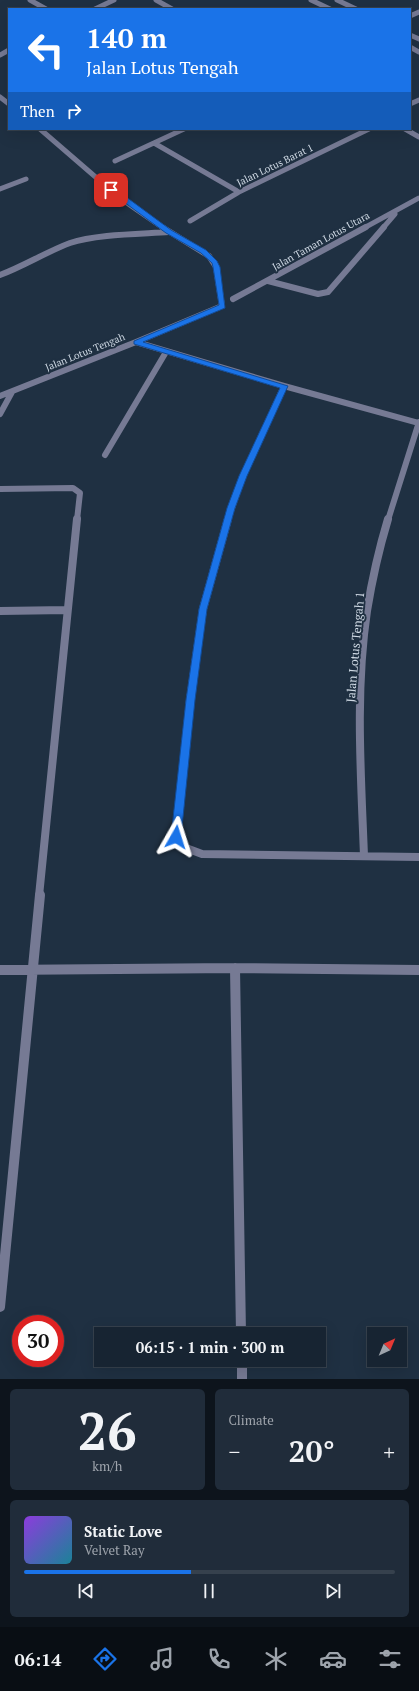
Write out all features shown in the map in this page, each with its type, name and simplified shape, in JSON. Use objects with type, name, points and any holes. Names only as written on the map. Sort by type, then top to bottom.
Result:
[{"type":"street","points":[[30,0],[44,8]]},
{"type":"street","points":[[97,8],[114,0]]},
{"type":"street","points":[[156,0],[170,8]]},
{"type":"street","points":[[311,0],[328,8]]},
{"type":"street","points":[[337,0],[354,8]]},
{"type":"street","points":[[0,97],[8,103]]},
{"type":"street","points":[[41,130],[121,199],[169,232],[197,247],[215,263],[222,306],[136,342]]},
{"type":"street","points":[[115,161],[182,130]]},
{"type":"street","name":"Jalan Lotus Barat 1","points":[[190,221],[239,192],[367,130]]},
{"type":"street","points":[[407,130],[419,137]]},
{"type":"street","points":[[154,143],[239,192]]},
{"type":"street","points":[[0,189],[26,179]]},
{"type":"street","name":"Jalan Taman Lotus Utara","points":[[233,299],[419,198]]},
{"type":"street","points":[[268,281],[318,294],[328,292],[398,210]]},
{"type":"street","points":[[0,275],[17,269],[70,243],[85,239],[169,232]]},
{"type":"street","name":"Jalan Lotus Tengah","points":[[0,396],[136,342],[284,386],[419,423]]},
{"type":"street","points":[[105,455],[166,352]]},
{"type":"street","points":[[284,386],[243,476],[231,508],[203,609],[190,700],[176,837],[186,848],[202,854],[419,857]]},
{"type":"street","points":[[0,414],[12,392]]},
{"type":"street","name":"Jalan Lotus Tengah 1","points":[[364,856],[360,759],[367,612],[386,526],[419,423]]},
{"type":"street","points":[[0,488],[72,488],[80,493],[67,610],[0,1307]]},
{"type":"street","points":[[0,611],[67,610]]},
{"type":"street","points":[[235,968],[241,1327]]},
{"type":"street","points":[[0,970],[235,968],[419,970]]},
{"type":"street","points":[[242,1367],[242,1379]]},
{"type":"route","points":[[111,190],[121,199],[169,232],[204,251],[215,263],[216,267],[222,306],[136,342],[284,386],[243,476],[231,508],[218,550],[203,609],[190,700],[176,837]]}]
